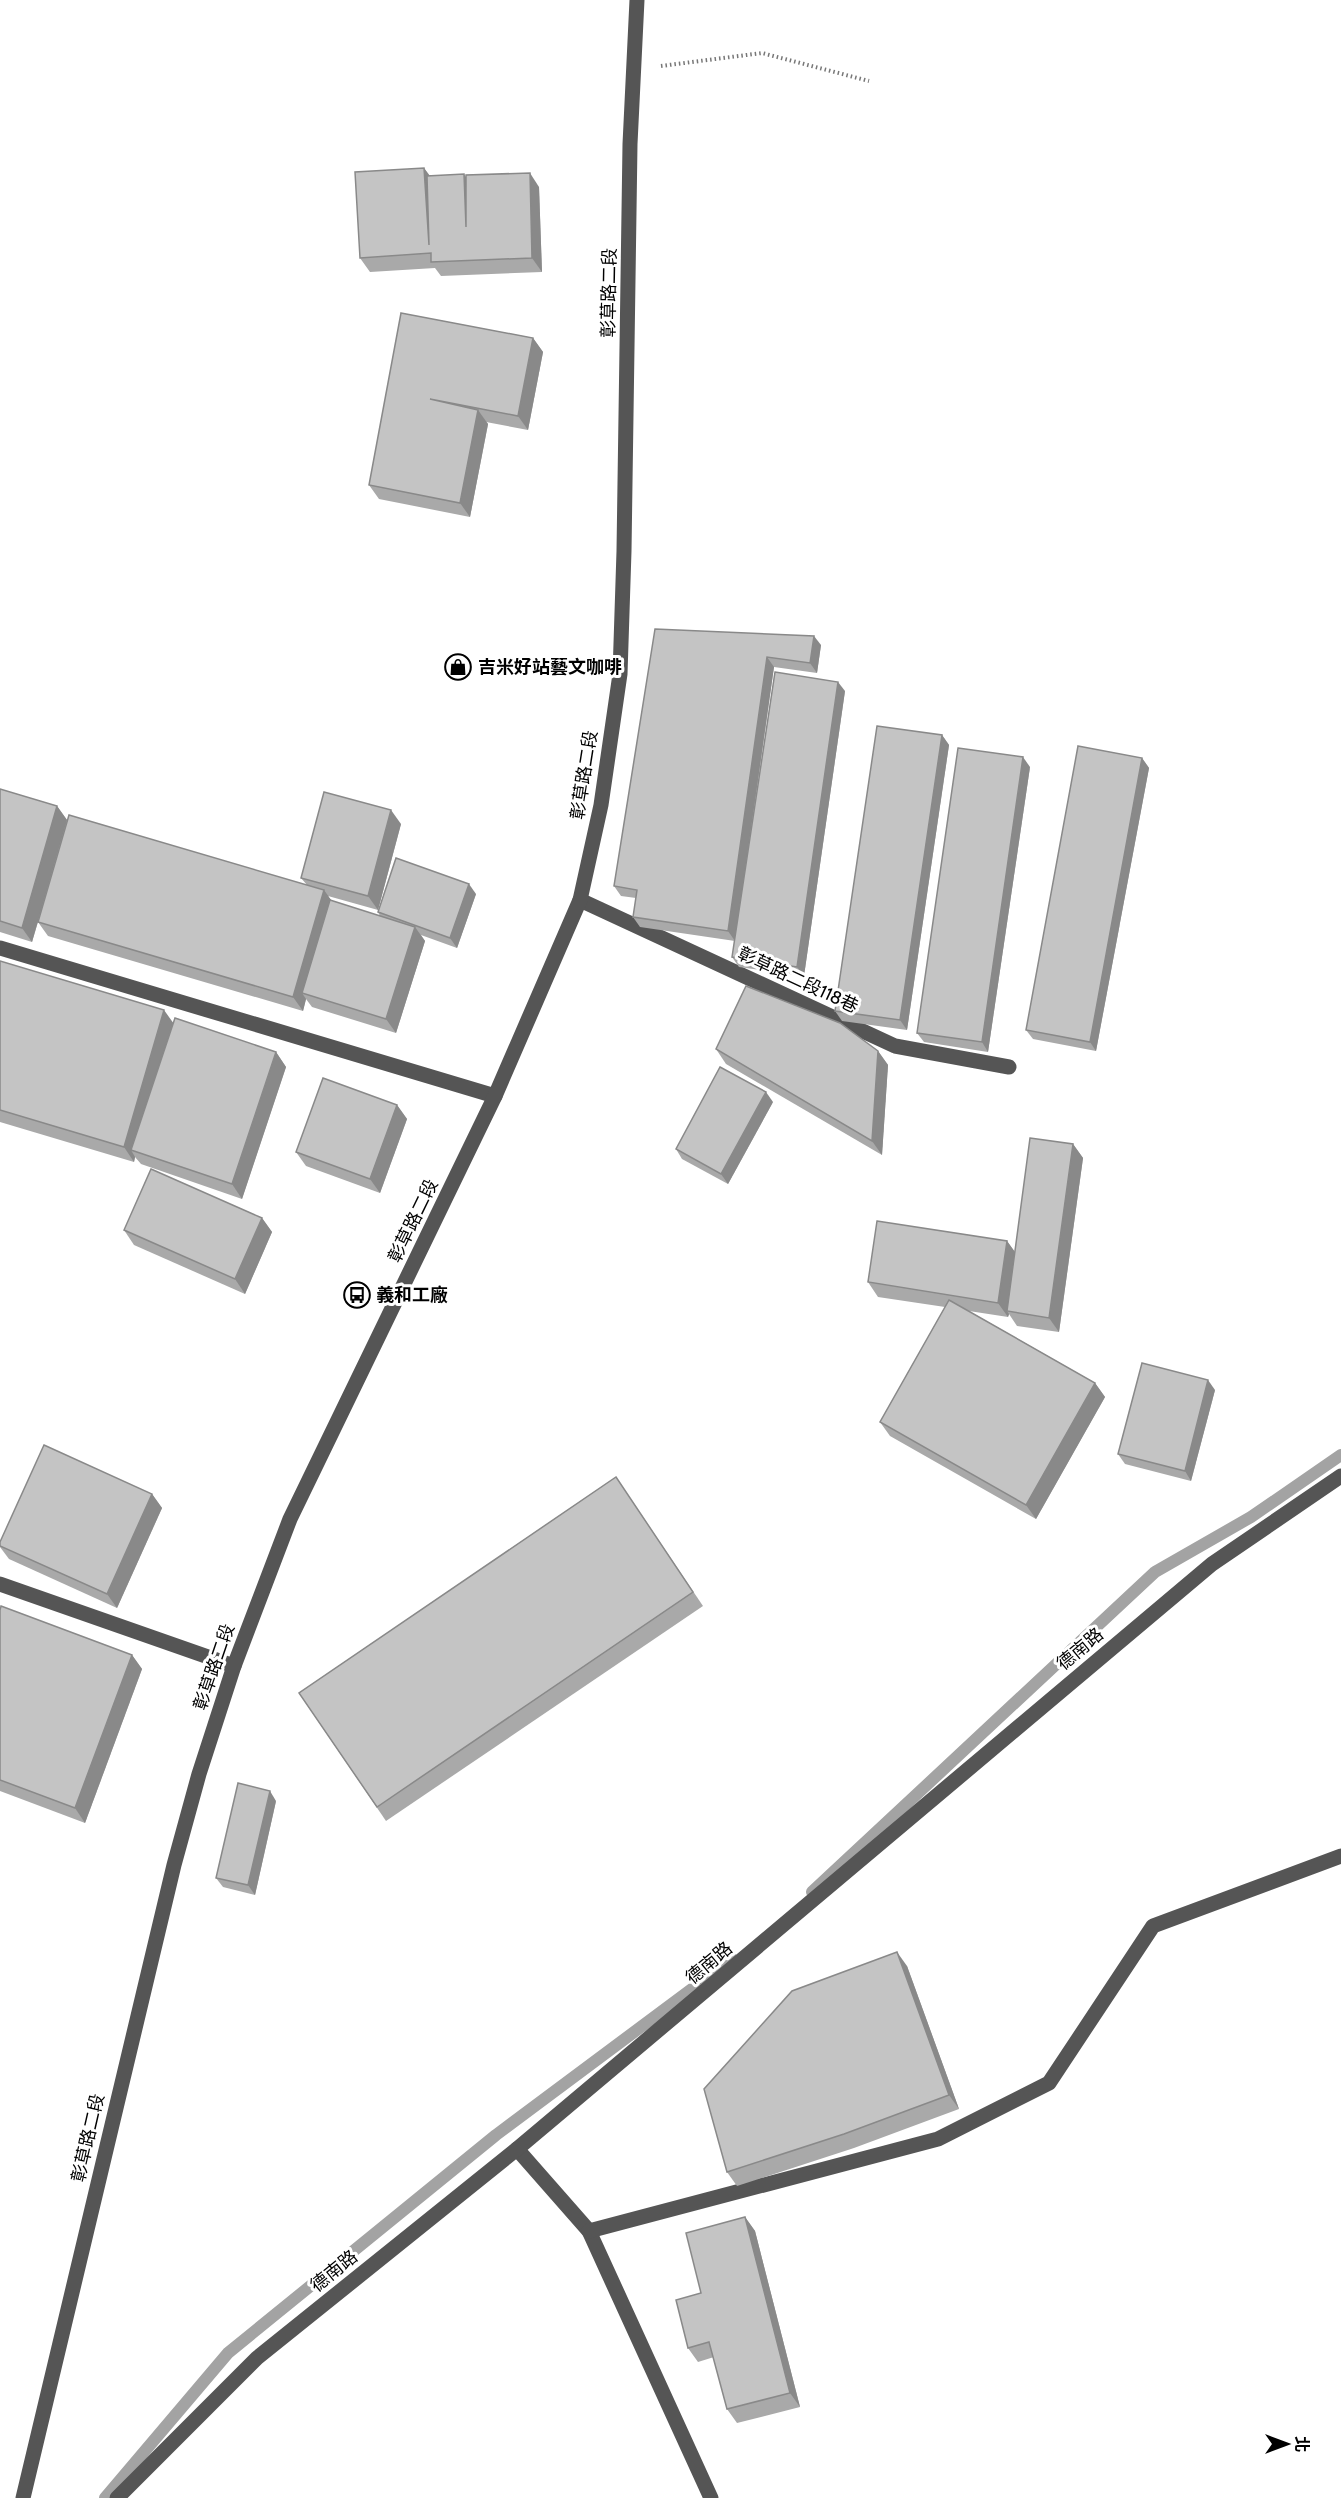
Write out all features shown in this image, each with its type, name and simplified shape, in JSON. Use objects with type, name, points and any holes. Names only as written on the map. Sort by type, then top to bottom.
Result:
[{"type":"street","name":"彰草路二段","points":[[23,2498],[174,1865],[199,1774],[234,1666],[290,1519],[495,1096],[580,900],[601,804],[620,674],[633,70],[637,0]]},
{"type":"street","name":"彰草路二段118巷","points":[[580,900],[895,1046],[1010,1067]]},
{"type":"street","points":[[0,948],[495,1096]]},
{"type":"street","name":"德南路","points":[[117,2498],[257,2358],[517,2150],[1212,1564],[1341,1476]]},
{"type":"street","points":[[0,1584],[234,1666]]},
{"type":"street","points":[[589,2230],[938,2139],[1049,2083],[1153,1926],[1341,1856]]},
{"type":"street","points":[[517,2150],[589,2230],[711,2498]]},
{"type":"path","points":[[633,70],[762,53],[869,81]]},
{"type":"building","points":[[424,168],[429,245],[427,176],[464,174],[466,227],[466,175],[530,173],[532,258],[431,262],[431,253],[360,258],[355,172]]},
{"type":"building","points":[[401,313],[533,338],[518,416],[430,399],[478,410],[460,503],[369,485]]},
{"type":"building","points":[[655,629],[814,636],[810,663],[767,657],[728,931],[633,917],[637,890],[614,886]]},
{"type":"building","points":[[775,672],[838,682],[797,967],[732,957]]},
{"type":"building","points":[[877,726],[942,735],[900,1020],[835,1011]]},
{"type":"building","points":[[1078,746],[1142,758],[1090,1042],[1026,1030]]},
{"type":"building","points":[[958,748],[1023,757],[982,1042],[917,1033]]},
{"type":"building","points":[[0,789],[57,806],[22,928],[0,921]]},
{"type":"building","points":[[324,792],[391,810],[368,896],[301,878]]},
{"type":"building","points":[[69,815],[324,890],[293,997],[38,922]]},
{"type":"building","points":[[396,858],[469,884],[450,938],[378,912]]},
{"type":"building","points":[[330,900],[415,927],[386,1019],[302,993]]},
{"type":"building","points":[[0,961],[164,1010],[124,1147],[0,1110]]},
{"type":"building","points":[[746,986],[840,1023],[878,1051],[872,1141],[716,1049]]},
{"type":"building","points":[[175,1018],[276,1052],[232,1184],[131,1150]]},
{"type":"building","points":[[720,1067],[766,1092],[721,1174],[676,1149]]},
{"type":"building","points":[[323,1078],[397,1105],[370,1179],[296,1152]]},
{"type":"building","points":[[1030,1138],[1073,1144],[1049,1318],[1007,1311]]},
{"type":"building","points":[[151,1169],[262,1218],[235,1279],[124,1230]]},
{"type":"building","points":[[877,1221],[1007,1241],[998,1303],[868,1282]]},
{"type":"building","points":[[949,1300],[1095,1383],[1026,1505],[880,1422]]},
{"type":"building","points":[[1142,1363],[1208,1380],[1185,1471],[1118,1454]]},
{"type":"building","points":[[44,1445],[152,1494],[107,1594],[0,1546]]},
{"type":"building","points":[[616,1477],[693,1592],[377,1807],[299,1693]]},
{"type":"building","points":[[1,1606],[132,1655],[75,1808],[0,1780]]},
{"type":"building","points":[[238,1783],[270,1791],[248,1885],[216,1878]]},
{"type":"building","points":[[897,1952],[949,2095],[844,2134],[727,2172],[704,2089],[792,1991]]},
{"type":"building","points":[[745,2217],[790,2393],[727,2409],[709,2342],[688,2348],[676,2300],[701,2293],[686,2233]]},
{"type":"waterway","points":[[812,1892],[1155,1572],[1251,1517],[1341,1455]]},
{"type":"waterway","points":[[105,2498],[228,2353],[496,2135],[732,1959]]},
{"type":"place","name":"吉米好站藝文咖啡","points":[[458,667]]},
{"type":"place","name":"義和工廠","points":[[357,1295]]}]
